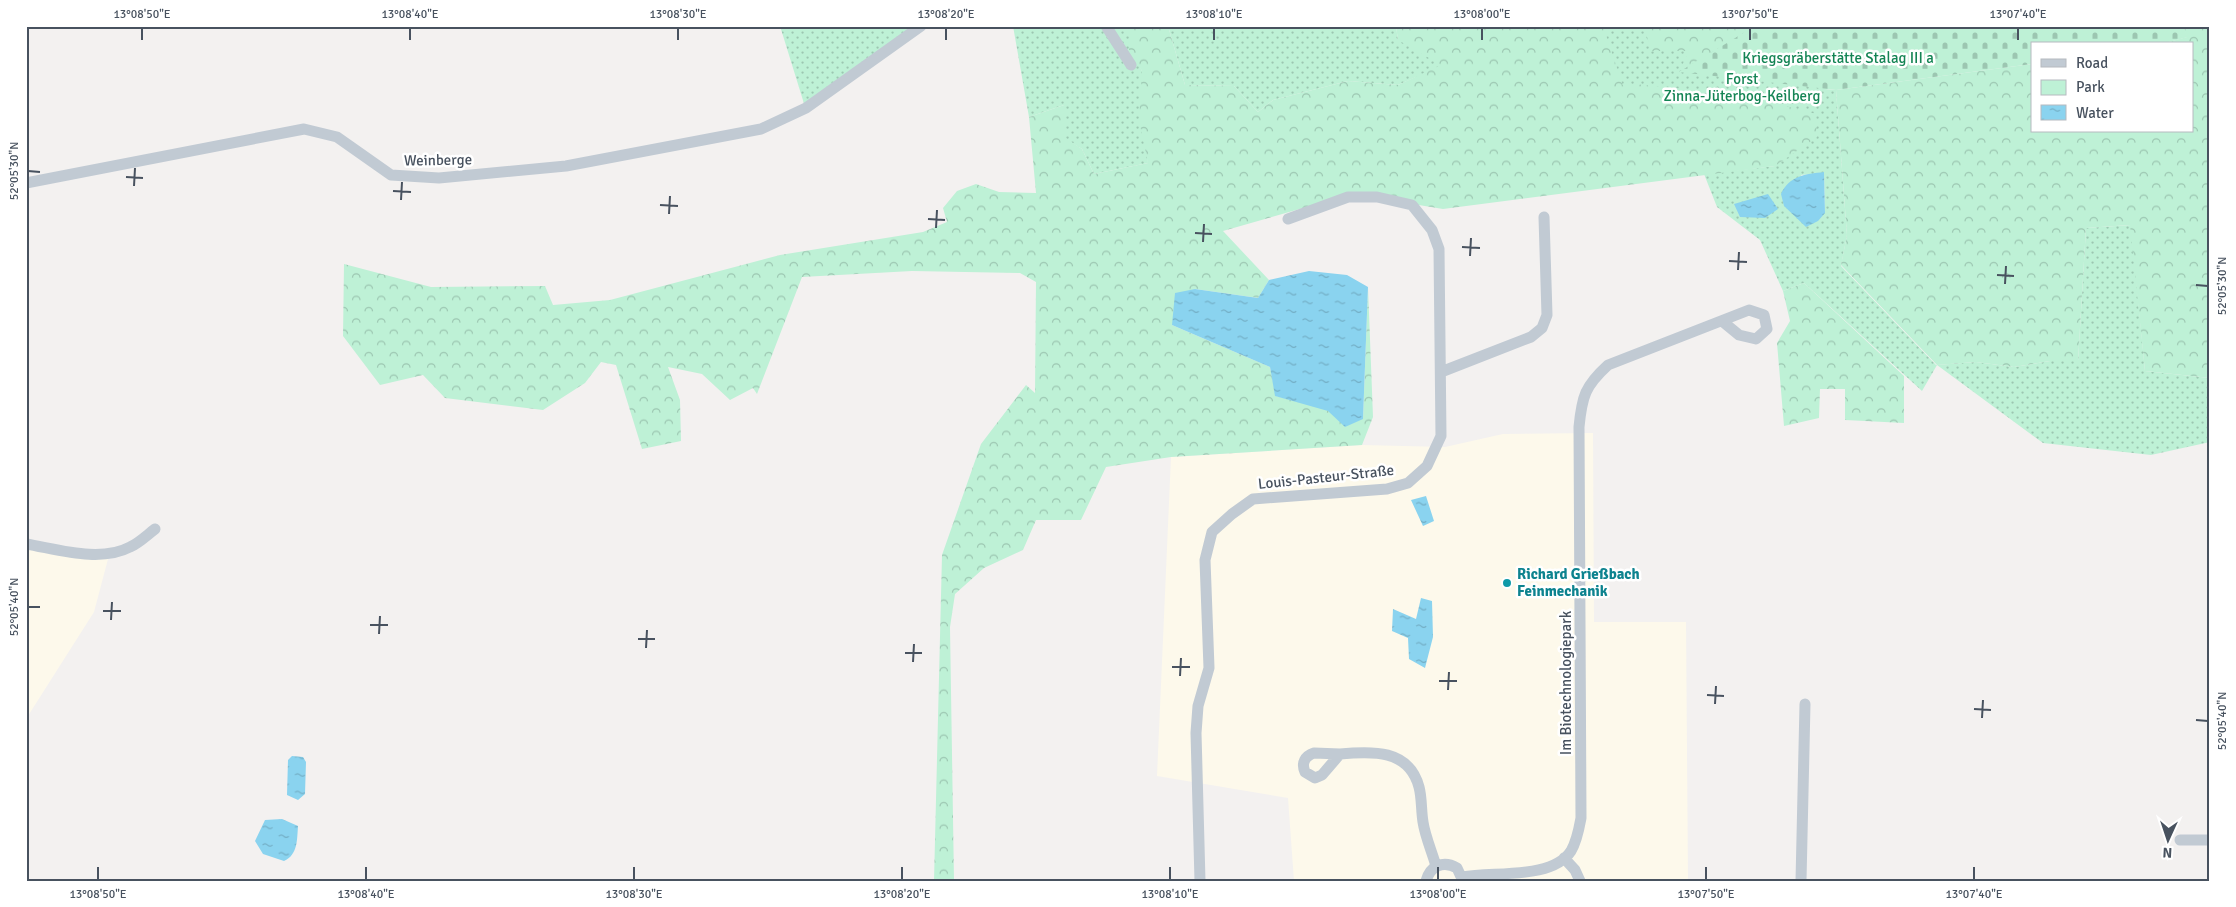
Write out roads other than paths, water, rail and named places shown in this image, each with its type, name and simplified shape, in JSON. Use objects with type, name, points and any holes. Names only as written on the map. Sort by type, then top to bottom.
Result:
[{"type":"street","name":"Weinberge","points":[[26,182],[304,129],[337,138],[391,175],[439,178],[566,166],[761,129],[806,108],[921,26]]},
{"type":"street","points":[[1106,26],[1131,65]]},
{"type":"street","name":"Louis-Pasteur-Straße","points":[[1200,881],[1196,733],[1198,706],[1209,668],[1205,560],[1212,532],[1253,499],[1387,489],[1408,483],[1428,466],[1441,436],[1438,249],[1432,230],[1412,205],[1377,197],[1348,197],[1288,219]]},
{"type":"street","points":[[1441,372],[1531,337],[1542,328],[1547,315],[1544,217]]},
{"type":"street","name":"Im Biotechnologiepark","points":[[1564,858],[1571,851],[1578,835],[1582,818],[1579,426],[1585,390],[1591,380],[1608,365],[1722,321]]},
{"type":"street","points":[[26,544],[85,553],[108,553],[129,548],[155,529]]},
{"type":"street","points":[[1801,881],[1805,704]]},
{"type":"street","points":[[1340,754],[1364,752],[1386,754],[1400,759],[1414,772],[1420,788],[1423,824],[1436,866]]},
{"type":"street","points":[[2180,840],[2210,840]]},
{"type":"street","points":[[1426,881],[1428,875],[1436,866],[1452,865],[1463,879],[1549,868],[1564,858],[1575,870],[1580,881]]},
{"type":"water","points":[[1824,172],[1825,213],[1818,221],[1806,227],[1784,206],[1781,194],[1788,183],[1798,177]]},
{"type":"water","points":[[1768,194],[1778,209],[1765,218],[1740,217],[1734,204]]},
{"type":"water","points":[[1309,271],[1347,275],[1368,287],[1363,419],[1345,427],[1328,411],[1275,396],[1270,367],[1172,325],[1175,293],[1195,289],[1258,298],[1269,280]]},
{"type":"water","points":[[1426,496],[1434,521],[1423,526],[1411,500]]},
{"type":"water","points":[[1421,598],[1432,601],[1433,637],[1425,668],[1409,659],[1408,638],[1392,631],[1393,609],[1416,619]]},
{"type":"water","points":[[292,756],[303,757],[306,762],[305,794],[298,800],[287,795],[288,760]]},
{"type":"water","points":[[282,819],[298,826],[294,851],[284,861],[263,854],[255,841],[265,820]]},
{"type":"place","name":"Richard Grießbach Feinmechanik","points":[[1507,583]]},
{"type":"park label","name":"Kriegsgräberstätte Stalag III a","points":[[1838,58]]},
{"type":"park label","name":"Forst Zinna-Jüterbog-Keilberg","points":[[1742,88]]}]
